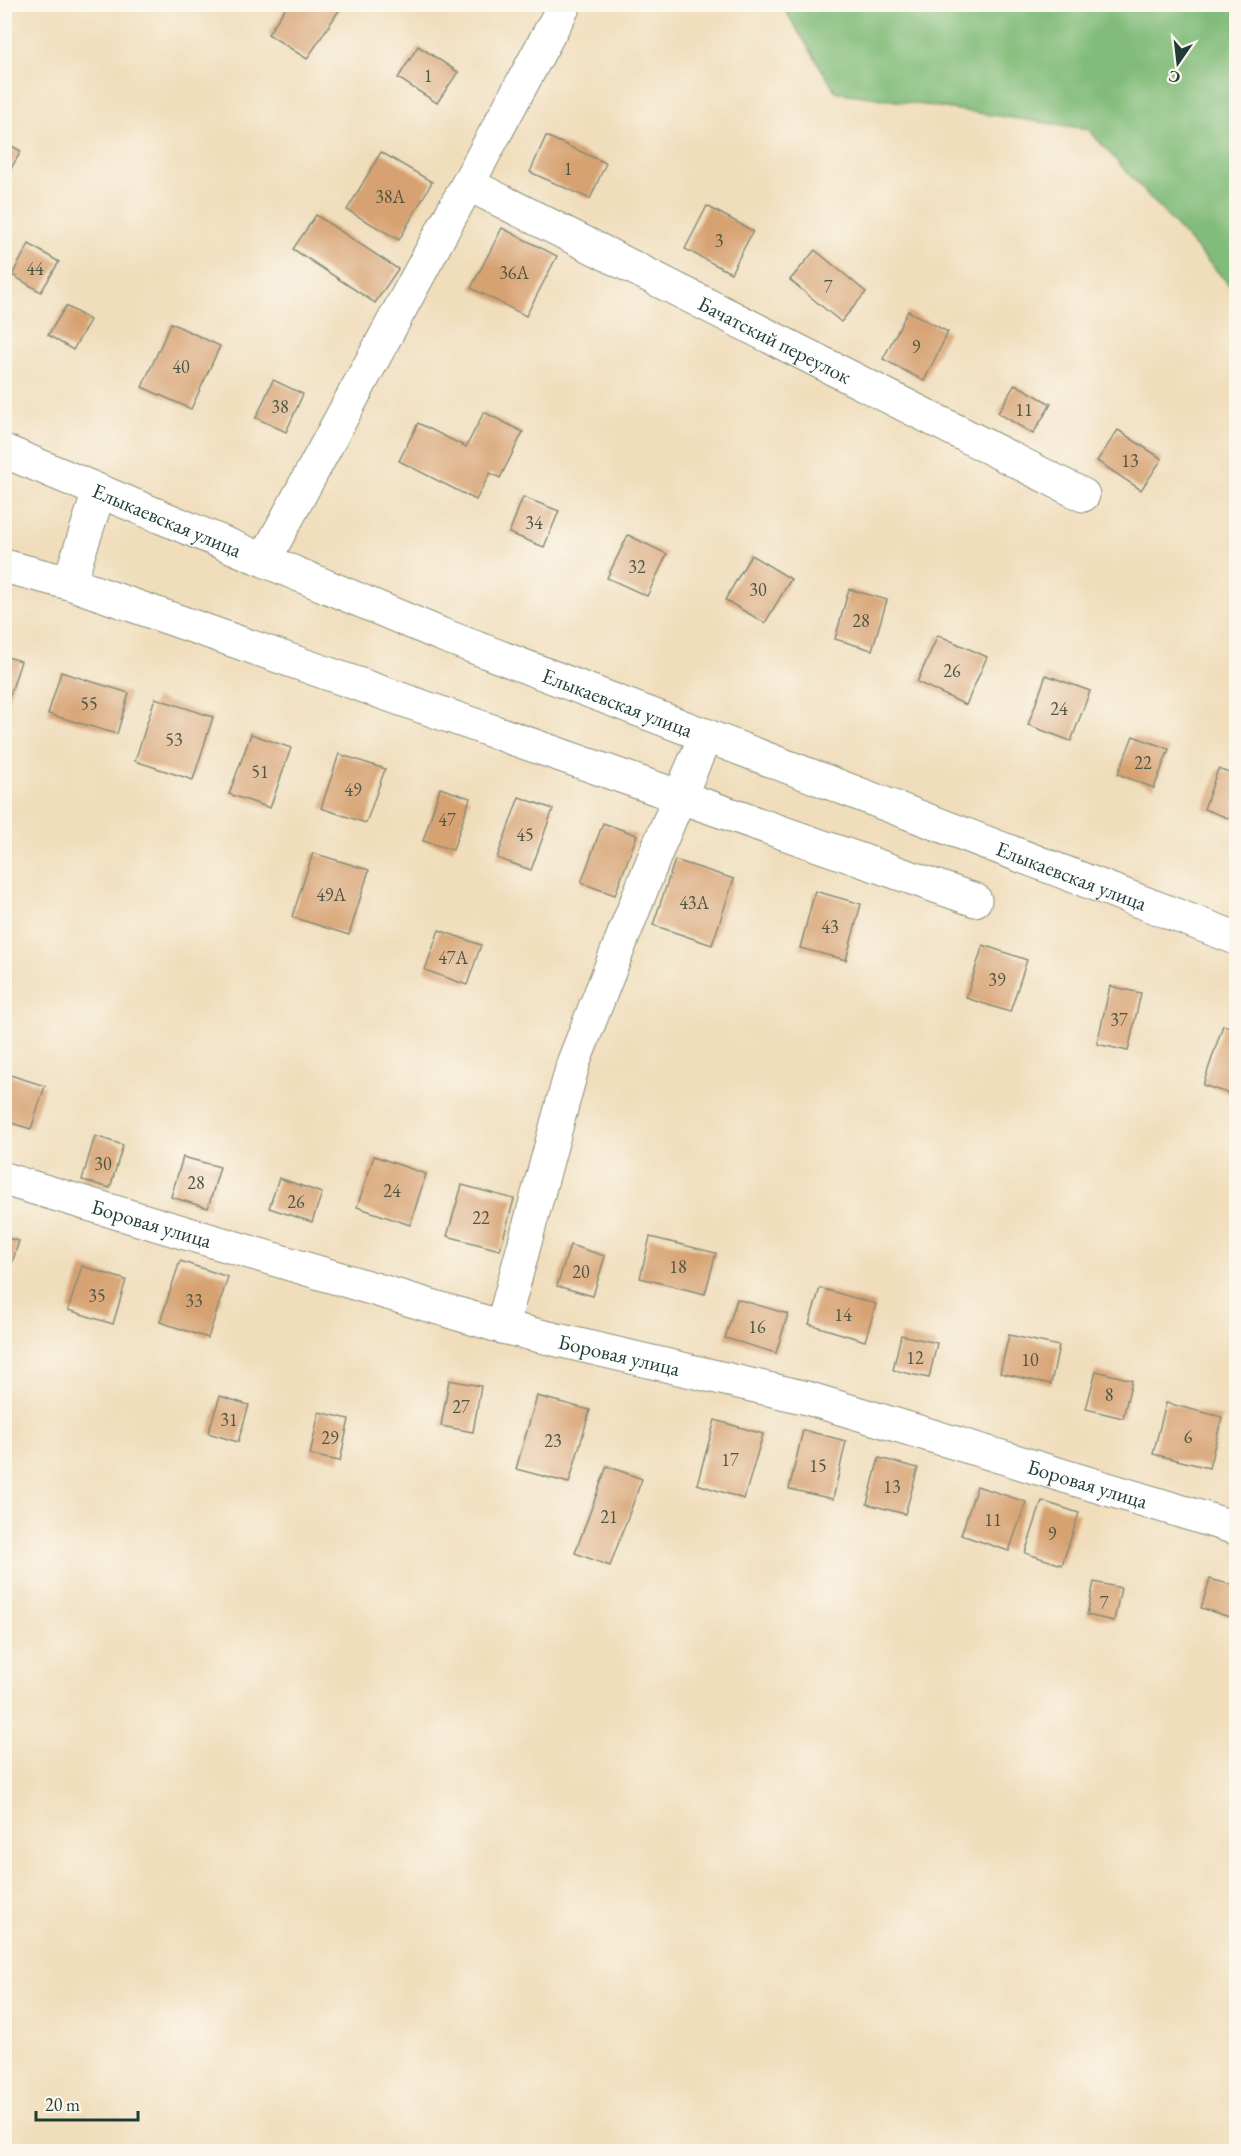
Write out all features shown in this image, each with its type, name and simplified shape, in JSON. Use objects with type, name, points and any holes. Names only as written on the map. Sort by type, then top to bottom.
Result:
[{"type":"street","points":[[265,560],[562,5]]},
{"type":"street","name":"Бачатский переулок","points":[[468,184],[1083,495]]},
{"type":"street","name":"Елыкаевская улица","points":[[4,451],[440,634],[1236,938]]},
{"type":"street","points":[[69,583],[99,492]]},
{"type":"street","points":[[4,566],[69,583],[975,900]]},
{"type":"street","points":[[502,1327],[574,1061],[706,735]]},
{"type":"street","name":"Боровая улица","points":[[4,1179],[502,1327],[807,1398],[1236,1528]]},
{"type":"green space","points":[[782,5],[1236,5],[1236,292],[1088,129],[836,92]]},
{"type":"building","points":[[288,4],[342,6],[307,59],[268,34]]},
{"type":"building","points":[[418,46],[458,72],[437,103],[398,78]]},
{"type":"building","points":[[546,136],[606,163],[590,199],[530,172]]},
{"type":"building","points":[[4,142],[21,151],[4,181]]},
{"type":"building","points":[[381,152],[432,182],[399,240],[347,210]]},
{"type":"building","points":[[707,206],[753,231],[731,273],[685,249]]},
{"type":"building","points":[[316,215],[398,269],[375,303],[293,249]]},
{"type":"building","points":[[502,228],[557,256],[526,316],[471,288]]},
{"type":"building","points":[[29,244],[59,262],[41,292],[12,275]]},
{"type":"building","points":[[815,250],[866,292],[841,322],[790,280]]},
{"type":"building","points":[[66,306],[90,320],[73,350],[48,335]]},
{"type":"building","points":[[908,311],[948,332],[924,381],[883,359]]},
{"type":"building","points":[[171,323],[220,346],[191,409],[142,387]]},
{"type":"building","points":[[273,380],[303,394],[286,432],[256,418]]},
{"type":"building","points":[[1015,384],[1051,404],[1033,434],[998,413]]},
{"type":"building","points":[[484,412],[523,432],[500,478],[490,473],[476,500],[399,461],[418,423],[466,447]]},
{"type":"building","points":[[1118,430],[1162,459],[1141,490],[1097,461]]},
{"type":"building","points":[[523,497],[559,511],[544,547],[509,533]]},
{"type":"building","points":[[628,535],[667,554],[647,596],[607,578]]},
{"type":"building","points":[[751,555],[791,579],[765,623],[725,600]]},
{"type":"building","points":[[849,589],[887,600],[872,650],[835,639]]},
{"type":"building","points":[[938,635],[987,657],[966,705],[917,682]]},
{"type":"building","points":[[4,656],[21,661],[5,711],[4,711]]},
{"type":"building","points":[[61,672],[129,693],[117,734],[48,714]]},
{"type":"building","points":[[1046,675],[1090,691],[1071,741],[1028,725]]},
{"type":"building","points":[[155,698],[213,717],[193,780],[135,761]]},
{"type":"building","points":[[251,734],[291,748],[270,808],[229,794]]},
{"type":"building","points":[[1133,736],[1169,749],[1154,788],[1118,774]]},
{"type":"building","points":[[339,754],[385,769],[366,823],[321,808]]},
{"type":"building","points":[[1218,769],[1236,775],[1236,821],[1204,809]]},
{"type":"building","points":[[440,788],[470,798],[453,850],[423,841]]},
{"type":"building","points":[[519,797],[553,809],[531,870],[497,858]]},
{"type":"building","points":[[603,823],[637,835],[615,895],[581,883]]},
{"type":"building","points":[[313,853],[369,870],[349,935],[292,917]]},
{"type":"building","points":[[675,860],[734,879],[712,945],[653,925]]},
{"type":"building","points":[[815,891],[861,904],[846,960],[800,948]]},
{"type":"building","points":[[439,930],[481,945],[467,985],[425,970]]},
{"type":"building","points":[[983,945],[1027,960],[1010,1012],[966,998]]},
{"type":"building","points":[[1110,986],[1141,993],[1128,1051],[1097,1044]]},
{"type":"building","points":[[1223,1025],[1236,1029],[1236,1096],[1203,1085]]},
{"type":"building","points":[[4,1073],[45,1086],[31,1129],[4,1121]]},
{"type":"building","points":[[95,1136],[123,1145],[110,1188],[82,1180]]},
{"type":"building","points":[[374,1156],[426,1174],[410,1225],[357,1207]]},
{"type":"building","points":[[183,1157],[220,1167],[208,1208],[171,1197]]},
{"type":"building","points":[[279,1178],[322,1193],[312,1222],[269,1208]]},
{"type":"building","points":[[462,1185],[514,1199],[500,1250],[447,1236]]},
{"type":"building","points":[[4,1237],[19,1241],[5,1285],[4,1285]]},
{"type":"building","points":[[650,1237],[716,1253],[705,1294],[640,1278]]},
{"type":"building","points":[[570,1245],[605,1256],[593,1296],[557,1286]]},
{"type":"building","points":[[180,1261],[228,1277],[208,1338],[160,1322]]},
{"type":"building","points":[[82,1266],[126,1280],[113,1324],[68,1310]]},
{"type":"building","points":[[820,1288],[876,1304],[865,1341],[809,1324]]},
{"type":"building","points":[[737,1299],[788,1314],[776,1353],[725,1338]]},
{"type":"building","points":[[901,1335],[937,1343],[929,1378],[893,1370]]},
{"type":"building","points":[[1009,1335],[1059,1346],[1051,1384],[1000,1373]]},
{"type":"building","points":[[1096,1371],[1132,1380],[1123,1418],[1086,1409]]},
{"type":"building","points":[[449,1380],[481,1386],[473,1432],[441,1426]]},
{"type":"building","points":[[220,1396],[249,1405],[238,1442],[208,1433]]},
{"type":"building","points":[[537,1396],[590,1410],[569,1483],[516,1469]]},
{"type":"building","points":[[1166,1403],[1222,1417],[1209,1468],[1153,1454]]},
{"type":"building","points":[[319,1412],[349,1419],[340,1461],[310,1455]]},
{"type":"building","points":[[715,1420],[763,1434],[744,1499],[697,1484]]},
{"type":"building","points":[[803,1430],[846,1441],[833,1499],[789,1489]]},
{"type":"building","points":[[879,1458],[918,1468],[905,1514],[867,1504]]},
{"type":"building","points":[[607,1466],[642,1479],[610,1566],[575,1553]]},
{"type":"building","points":[[977,1486],[1026,1502],[1009,1551],[961,1535]]},
{"type":"building","points":[[1042,1501],[1079,1513],[1062,1565],[1025,1553]]},
{"type":"building","points":[[1210,1579],[1236,1586],[1236,1619],[1201,1608]]},
{"type":"building","points":[[1094,1582],[1121,1588],[1114,1621],[1087,1615]]}]
